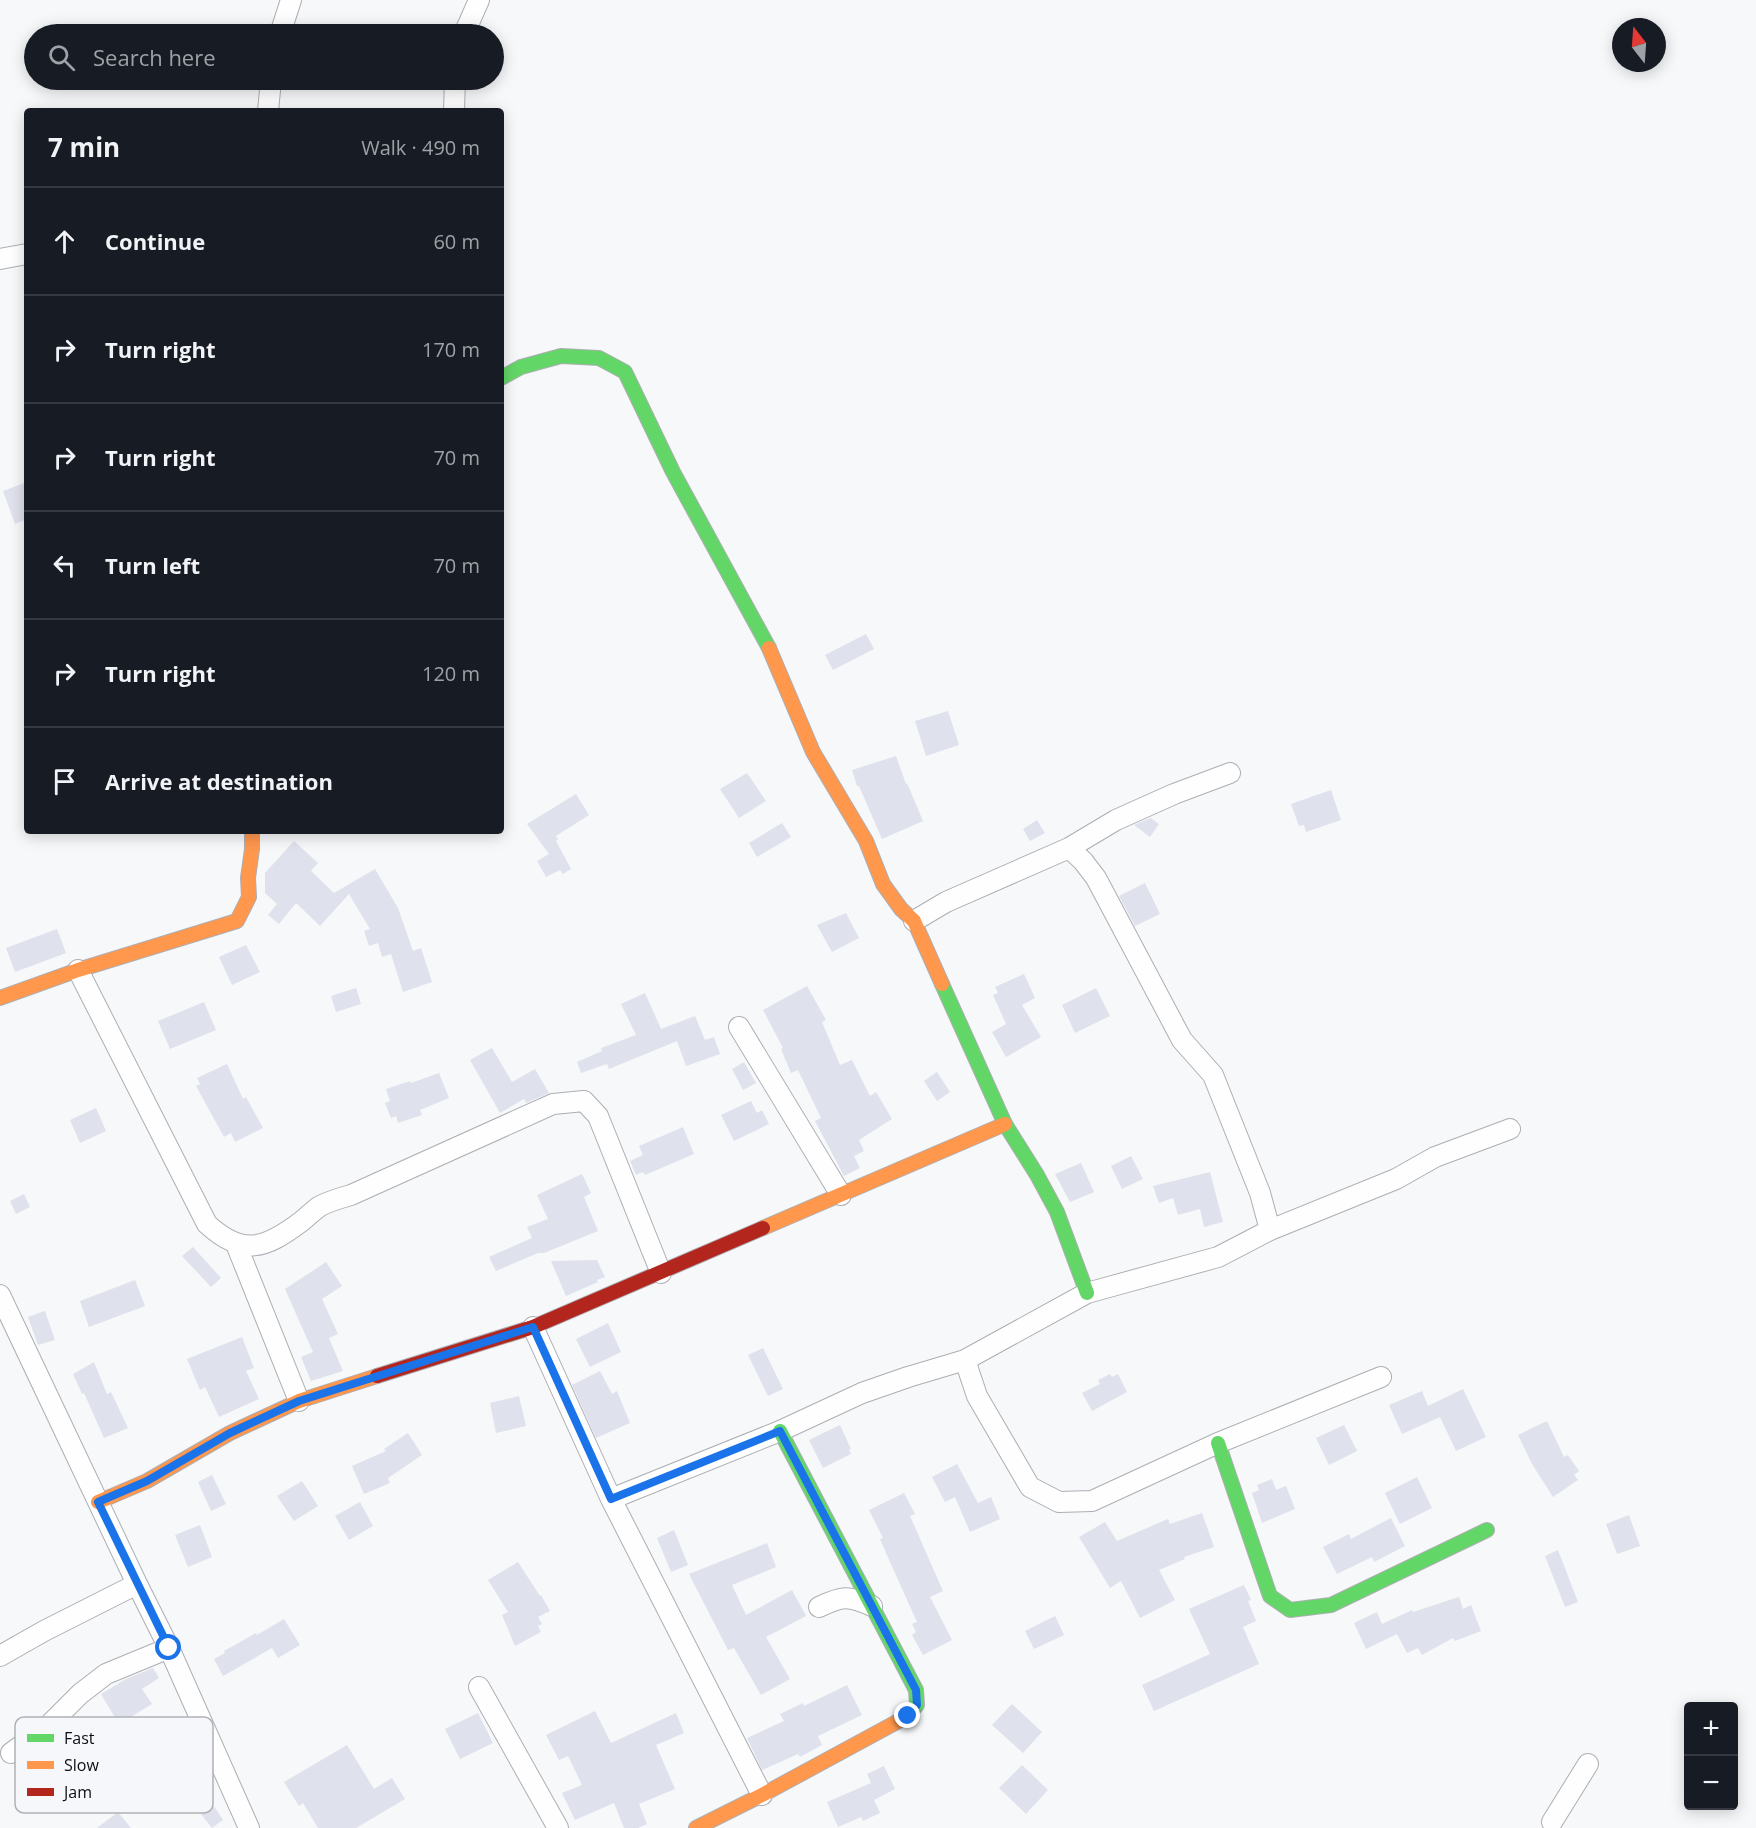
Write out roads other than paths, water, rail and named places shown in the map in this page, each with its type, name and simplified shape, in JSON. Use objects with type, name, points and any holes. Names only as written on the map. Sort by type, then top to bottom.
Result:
[{"type":"street","points":[[283,24],[291,0]]},
{"type":"street","points":[[468,24],[479,0]]},
{"type":"street","points":[[267,108],[270,90]]},
{"type":"street","points":[[454,108],[455,90]]},
{"type":"street","points":[[0,259],[24,255]]},
{"type":"street","points":[[504,376],[521,367],[561,356],[599,358],[625,372],[673,471],[766,643],[813,752],[866,841],[883,884],[901,909],[914,921],[1005,1125],[1037,1175],[1057,1212],[1087,1293]]},
{"type":"street","points":[[914,921],[946,902],[1069,848],[1116,820],[1174,794],[1230,773]]},
{"type":"street","points":[[0,998],[78,970],[237,921],[249,897],[248,878],[252,834]]},
{"type":"street","points":[[1069,848],[1096,878],[1182,1040],[1213,1075],[1260,1193],[1270,1230]]},
{"type":"street","points":[[78,970],[207,1224],[218,1234],[236,1244],[248,1247],[264,1243],[281,1236],[322,1205],[351,1195],[554,1104],[584,1101],[598,1116],[661,1273]]},
{"type":"street","points":[[739,1027],[841,1195]]},
{"type":"street","points":[[98,1502],[147,1481],[230,1433],[299,1401],[533,1327],[1005,1125]]},
{"type":"street","points":[[611,1499],[780,1431],[862,1393],[964,1360],[1087,1293],[1218,1257],[1270,1230],[1396,1179],[1435,1157],[1510,1129]]},
{"type":"street","points":[[236,1244],[299,1401]]},
{"type":"street","points":[[0,1294],[200,1717]]},
{"type":"street","points":[[533,1327],[611,1499],[762,1795]]},
{"type":"street","points":[[964,1360],[977,1396],[1030,1487],[1059,1502],[1092,1501],[1218,1443],[1381,1377]]},
{"type":"street","points":[[696,1828],[908,1716],[917,1705],[916,1690],[780,1431]]},
{"type":"street","points":[[1218,1443],[1270,1596],[1290,1610],[1331,1605],[1487,1530]]},
{"type":"street","points":[[0,1656],[44,1630],[136,1584]]},
{"type":"street","points":[[819,1607],[839,1597],[854,1598],[872,1606]]},
{"type":"street","points":[[57,1717],[80,1694],[106,1674],[169,1648]]},
{"type":"street","points":[[479,1687],[558,1828]]},
{"type":"street","points":[[213,1747],[249,1828]]},
{"type":"street","points":[[11,1753],[15,1750]]},
{"type":"street","points":[[1554,1826],[1588,1764]]}]
